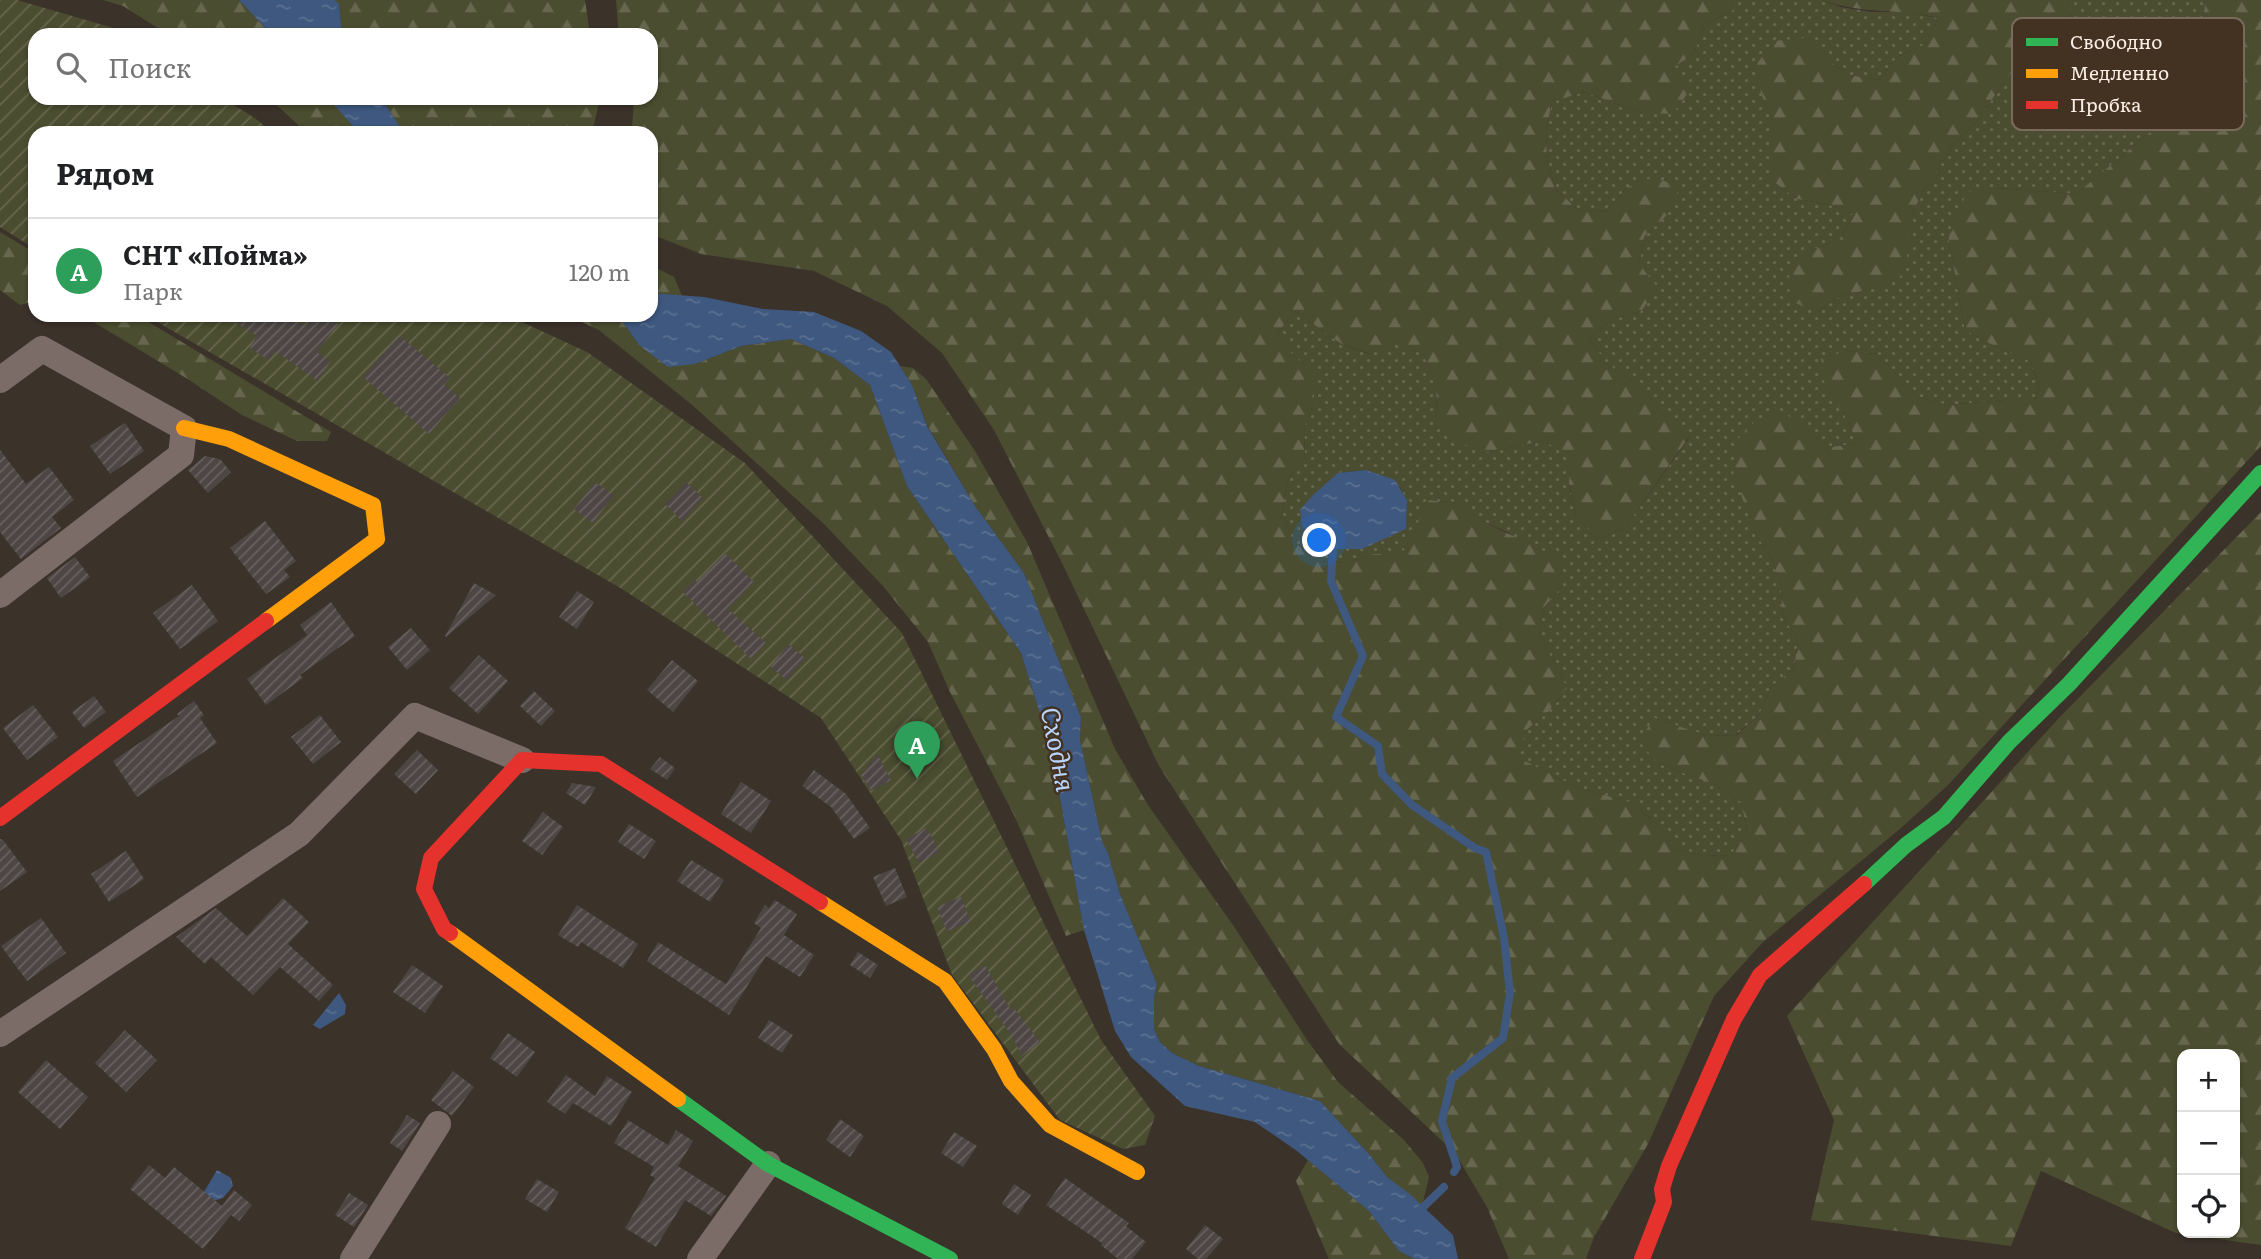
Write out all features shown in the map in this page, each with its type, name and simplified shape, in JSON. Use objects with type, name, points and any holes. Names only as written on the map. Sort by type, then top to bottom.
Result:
[{"type":"street","points":[[0,380],[42,349],[184,428],[229,439],[373,505],[377,539],[0,818]]},
{"type":"street","points":[[0,595],[181,455],[184,428]]},
{"type":"street","points":[[1642,1259],[1664,1202],[1662,1189],[1669,1166],[1734,1019],[1760,975],[1849,899],[1906,845],[1944,817],[2010,742],[2069,684],[2261,473]]},
{"type":"street","points":[[0,1034],[299,834],[415,716],[522,760],[601,764],[945,981],[994,1049],[1011,1081],[1050,1125],[1137,1172]]},
{"type":"street","points":[[522,760],[431,858],[424,889],[444,929],[768,1164],[950,1259]]},
{"type":"street","points":[[353,1259],[438,1124]]},
{"type":"street","points":[[700,1259],[768,1164]]},
{"type":"green space","points":[[0,0],[17,0],[112,28],[28,28],[28,105],[234,105],[264,126],[28,126],[28,245],[0,227]]},
{"type":"green space","points":[[103,0],[239,0],[265,28],[158,28],[123,6]]},
{"type":"green space","points":[[335,0],[585,0],[589,28],[341,28],[339,5]]},
{"type":"green space","points":[[616,0],[1732,0],[1733,10],[1705,25],[1694,53],[1670,70],[1689,91],[1673,114],[1642,113],[1584,92],[1552,102],[1546,131],[1547,160],[1555,188],[1577,209],[1607,212],[1627,187],[1654,177],[1680,187],[1667,215],[1644,237],[1639,264],[1658,288],[1641,311],[1612,320],[1589,338],[1606,363],[1650,397],[1667,420],[1689,437],[1624,529],[1597,539],[1576,516],[1569,484],[1570,454],[1543,441],[1483,453],[1455,440],[1437,417],[1436,386],[1424,355],[1397,341],[1371,354],[1343,345],[1295,311],[1277,334],[1293,355],[1314,374],[1314,402],[1304,430],[1305,458],[1287,481],[1282,513],[1293,541],[1317,561],[1346,563],[1373,554],[1402,554],[1429,500],[1459,503],[1482,521],[1561,559],[1563,586],[1544,607],[1539,634],[1567,688],[1548,712],[1525,731],[1519,758],[1574,786],[1632,803],[1657,824],[1674,848],[1703,856],[1731,855],[1747,830],[1741,802],[1716,785],[1657,763],[1639,741],[1654,718],[1708,736],[1737,735],[1759,715],[1771,687],[1794,668],[1798,640],[1782,615],[1781,586],[1771,556],[1754,532],[1733,471],[1735,442],[1756,420],[1782,411],[1829,447],[1858,444],[1844,414],[1825,388],[1821,358],[1849,351],[1877,354],[1918,397],[1947,405],[2035,400],[2039,383],[2030,361],[1965,330],[1948,235],[1967,192],[1996,188],[2076,194],[2153,130],[2244,130],[2244,18],[2204,18],[2205,0],[2261,0],[2261,446],[1948,785],[1901,828],[1763,942],[1714,996],[1648,1144],[1594,1237],[1586,1259],[1509,1259],[1487,1207],[1455,1153],[1339,1044],[1159,766],[1062,563],[994,430],[942,353],[887,306],[814,271],[701,254],[658,237],[658,126],[632,126],[634,105],[658,105],[658,28],[618,28]]},
{"type":"green space","points":[[1732,0],[1822,0],[1841,7],[1872,12],[1905,12],[1938,18],[1924,45],[1897,57],[1879,80],[1850,75],[1825,59],[1804,38],[1761,94],[1773,122],[1773,181],[1797,199],[1827,204],[1854,215],[1839,240],[1811,250],[1818,312],[1842,295],[1872,289],[1909,250],[1909,220],[1922,194],[1955,143],[1976,122],[2012,73],[2012,130],[2153,130],[2076,194],[1996,188],[1948,235],[1965,330],[2030,361],[2039,383],[2035,400],[1947,405],[1918,397],[1877,354],[1849,351],[1822,358],[1826,388],[1844,414],[1858,444],[1829,447],[1782,412],[1754,532],[1771,556],[1781,586],[1782,615],[1798,640],[1794,668],[1771,687],[1759,715],[1736,735],[1708,736],[1654,718],[1657,763],[1716,785],[1741,802],[1747,830],[1731,855],[1703,856],[1674,848],[1657,824],[1632,803],[1574,786],[1518,758],[1525,731],[1548,712],[1567,688],[1539,634],[1544,607],[1563,586],[1509,533],[1482,521],[1459,503],[1430,500],[1402,554],[1373,554],[1346,563],[1317,561],[1293,541],[1282,513],[1287,481],[1305,458],[1304,430],[1314,402],[1314,374],[1293,355],[1277,334],[1295,311],[1343,345],[1370,354],[1397,341],[1424,355],[1436,386],[1437,417],[1483,453],[1543,441],[1571,454],[1569,485],[1576,516],[1597,539],[1624,529],[1689,438],[1667,420],[1650,397],[1606,363],[1589,338],[1612,320],[1641,311],[1639,264],[1644,237],[1667,215],[1627,187],[1607,212],[1577,209],[1555,188],[1547,160],[1546,131],[1552,102],[1584,92],[1642,113],[1670,70],[1694,53],[1705,25],[1733,10]],"holes":[[[1366,470],[1389,479],[1401,489],[1404,496],[1406,529],[1390,535],[1319,538],[1302,526],[1338,473]]]},
{"type":"green space","points":[[1822,0],[2065,0],[2072,16],[2012,18],[2012,73],[1976,122],[1955,143],[1922,194],[1909,220],[1909,250],[1900,277],[1872,289],[1842,295],[1818,312],[1790,301],[1789,271],[1811,250],[1839,240],[1854,215],[1827,204],[1797,199],[1773,181],[1773,122],[1761,94],[1757,64],[1774,41],[1804,38],[1825,59],[1850,75],[1879,80],[1897,57],[1924,45],[1938,18],[1837,5]]},
{"type":"green space","points":[[2065,0],[2205,0],[2204,18],[2071,18]]},
{"type":"green space","points":[[277,105],[334,105],[353,126],[299,126]]},
{"type":"green space","points":[[386,105],[598,105],[594,126],[399,126]]},
{"type":"green space","points":[[0,232],[28,249],[28,303],[20,305],[0,290]]},
{"type":"green space","points":[[658,269],[674,277],[682,296],[658,294]]},
{"type":"green space","points":[[94,322],[149,322],[331,432],[327,441],[297,441],[242,415]]},
{"type":"green space","points":[[157,322],[522,322],[587,352],[745,463],[902,633],[1101,1040],[1155,1116],[1145,1145],[1123,1149],[1060,1120],[952,975],[901,840],[821,718],[622,589]]},
{"type":"green space","points":[[581,322],[623,322],[639,345],[695,364],[741,346],[791,339],[834,358],[870,385],[907,486],[1021,653],[1051,749],[1084,930],[1066,936],[1015,817],[950,692],[928,642],[883,586],[824,524],[691,404],[599,330]]},
{"type":"green space","points":[[900,366],[913,368],[926,379],[975,451],[1027,542],[1115,749],[1148,805],[1235,928],[1307,1040],[1338,1082],[1404,1140],[1423,1163],[1429,1177],[1422,1206],[1387,1177],[1320,1101],[1199,1066],[1172,1053],[1160,1042],[1154,1029],[1157,984],[1120,894],[1102,841],[1080,740],[1081,717],[1024,573],[975,506],[927,425],[912,385]]},
{"type":"green space","points":[[2261,512],[2261,1245],[2211,1238],[2240,1238],[2240,1049],[2177,1049],[2177,1233],[2041,1171],[2011,1246],[1811,1220],[1834,1120],[1787,1016],[2058,719]]},
{"type":"green space","points":[[1308,1160],[1369,1211],[1399,1251],[1414,1259],[1329,1259],[1296,1181]]},
{"type":"water","points":[[239,0],[335,0],[339,4],[341,28],[265,28]]},
{"type":"water","points":[[334,105],[386,105],[399,126],[353,126]]},
{"type":"water","name":"Сходня","points":[[658,294],[704,297],[763,309],[814,312],[861,331],[891,352],[912,385],[927,426],[975,506],[1024,573],[1081,717],[1080,740],[1102,841],[1120,894],[1157,984],[1154,1029],[1160,1042],[1172,1053],[1199,1066],[1320,1101],[1387,1177],[1411,1195],[1453,1235],[1458,1259],[1414,1259],[1399,1251],[1369,1211],[1297,1151],[1255,1122],[1185,1106],[1131,1057],[1115,1031],[1084,930],[1051,749],[1021,653],[907,486],[870,385],[834,358],[791,339],[741,346],[695,364],[668,367],[639,345],[623,322],[658,322]]},
{"type":"water","points":[[1366,470],[1395,480],[1407,500],[1406,529],[1362,549],[1333,549],[1302,527],[1300,510],[1313,495],[1338,473]]},
{"type":"water","points":[[339,993],[346,1005],[345,1014],[320,1029],[313,1025]]},
{"type":"water","points":[[217,1170],[231,1178],[233,1186],[223,1198],[213,1201],[204,1192]]},
{"type":"building","points":[[235,322],[298,322],[305,326],[308,322],[338,324],[317,352],[330,362],[318,381],[275,351],[269,360],[250,348],[257,336]]},
{"type":"building","points":[[399,335],[450,378],[444,385],[460,398],[429,434],[363,377]]},
{"type":"building","points":[[125,423],[144,451],[110,474],[90,446]]},
{"type":"building","points":[[0,450],[26,484],[49,467],[74,500],[52,517],[61,528],[21,559],[0,532]]},
{"type":"building","points":[[205,456],[220,459],[231,472],[208,493],[188,470]]},
{"type":"building","points":[[595,482],[614,495],[593,523],[574,509]]},
{"type":"building","points":[[686,482],[703,498],[682,521],[665,504]]},
{"type":"building","points":[[265,521],[296,561],[284,570],[290,577],[266,594],[230,548]]},
{"type":"building","points":[[725,553],[754,582],[728,609],[766,643],[751,659],[683,592],[695,579],[697,582]]},
{"type":"building","points":[[75,557],[90,577],[61,598],[47,578]]},
{"type":"building","points":[[474,583],[496,595],[446,637],[445,636]]},
{"type":"building","points":[[192,585],[218,621],[180,649],[153,613]]},
{"type":"building","points":[[577,591],[594,602],[577,629],[559,617]]},
{"type":"building","points":[[331,602],[355,636],[300,675],[303,678],[266,705],[247,679],[307,635],[300,625]]},
{"type":"building","points":[[411,628],[430,650],[407,670],[388,647]]},
{"type":"building","points":[[788,644],[805,658],[787,680],[771,667]]},
{"type":"building","points":[[479,655],[508,681],[478,714],[449,688]]},
{"type":"building","points":[[672,660],[698,681],[673,712],[647,690]]},
{"type":"building","points":[[534,691],[555,711],[541,726],[520,706]]},
{"type":"building","points":[[94,696],[106,712],[84,728],[72,712]]},
{"type":"building","points":[[194,701],[204,715],[200,718],[217,743],[137,797],[113,761],[179,716],[177,714]]},
{"type":"building","points":[[33,705],[58,737],[27,760],[3,728]]},
{"type":"building","points":[[320,715],[341,742],[313,764],[291,737]]},
{"type":"building","points":[[417,750],[438,770],[416,794],[394,774]]},
{"type":"building","points":[[877,754],[891,780],[871,791],[861,775]]},
{"type":"building","points":[[660,757],[675,768],[667,780],[650,769]]},
{"type":"building","points":[[814,770],[846,794],[870,828],[854,839],[831,807],[802,786]]},
{"type":"building","points":[[741,782],[771,801],[751,833],[721,814]]},
{"type":"building","points":[[572,783],[596,787],[585,805],[566,793]]},
{"type":"building","points":[[543,812],[563,827],[542,855],[522,841]]},
{"type":"building","points":[[629,824],[656,841],[644,859],[618,842]]},
{"type":"building","points":[[927,828],[940,852],[919,863],[906,839]]},
{"type":"building","points":[[0,839],[27,872],[0,891]]},
{"type":"building","points":[[126,851],[144,879],[109,902],[91,874]]},
{"type":"building","points":[[691,860],[724,880],[710,902],[677,881]]},
{"type":"building","points":[[895,868],[907,897],[886,906],[873,877]]},
{"type":"building","points":[[961,897],[971,922],[947,931],[937,907]]},
{"type":"building","points":[[283,898],[309,922],[288,944],[333,985],[319,1001],[280,967],[253,995],[211,957],[205,964],[176,937],[216,908],[247,936]]},
{"type":"building","points":[[775,900],[797,914],[784,935],[814,955],[800,977],[766,956],[729,1015],[647,961],[658,942],[726,984],[761,928],[754,923],[765,905],[769,908]]},
{"type":"building","points":[[577,905],[638,944],[623,968],[581,942],[578,947],[558,935]]},
{"type":"building","points":[[41,918],[66,953],[27,981],[1,946]]},
{"type":"building","points":[[858,952],[878,965],[870,978],[850,965]]},
{"type":"building","points":[[412,965],[443,986],[425,1013],[393,992]]},
{"type":"building","points":[[985,965],[1010,1009],[1013,1007],[1040,1042],[1022,1056],[1012,1036],[968,975]]},
{"type":"building","points":[[769,1020],[793,1035],[782,1053],[758,1038]]},
{"type":"building","points":[[125,1030],[157,1060],[126,1092],[95,1063]]},
{"type":"building","points":[[508,1033],[535,1052],[517,1077],[490,1058]]},
{"type":"building","points":[[46,1060],[88,1097],[60,1129],[18,1092]]},
{"type":"building","points":[[453,1071],[474,1087],[452,1116],[431,1100]]},
{"type":"building","points":[[566,1075],[595,1096],[607,1076],[632,1092],[611,1126],[573,1103],[565,1114],[547,1102]]},
{"type":"building","points":[[407,1115],[420,1123],[402,1151],[390,1143]]},
{"type":"building","points":[[840,1119],[864,1136],[850,1157],[826,1140]]},
{"type":"building","points":[[628,1120],[668,1145],[676,1130],[693,1141],[678,1166],[726,1196],[711,1216],[685,1200],[656,1247],[625,1228],[655,1178],[650,1175],[654,1167],[614,1143]]},
{"type":"building","points":[[954,1132],[977,1146],[963,1167],[941,1153]]},
{"type":"building","points":[[149,1165],[165,1178],[174,1167],[222,1206],[234,1190],[252,1205],[239,1221],[231,1215],[203,1249],[130,1189]]},
{"type":"building","points":[[1065,1178],[1129,1223],[1126,1226],[1146,1242],[1132,1259],[1118,1259],[1101,1245],[1102,1243],[1046,1205]]},
{"type":"building","points":[[537,1179],[559,1192],[547,1212],[525,1199]]},
{"type":"building","points":[[1014,1184],[1031,1195],[1018,1215],[1002,1204]]},
{"type":"building","points":[[349,1193],[368,1205],[354,1227],[335,1215]]},
{"type":"building","points":[[1205,1225],[1223,1239],[1206,1259],[1198,1259],[1186,1249]]},
{"type":"waterway","points":[[1333,549],[1331,581],[1363,656],[1336,717],[1378,746],[1382,774],[1412,805],[1475,848],[1486,852],[1504,938],[1510,993],[1503,1038],[1452,1078],[1442,1121],[1457,1167],[1454,1172]]},
{"type":"waterway","points":[[1416,1214],[1444,1187]]},
{"type":"traffic: fast","points":[[1864,884],[1906,845],[1944,817],[2009,742],[2069,684],[2261,473]]},
{"type":"traffic: fast","points":[[678,1099],[768,1164],[950,1259]]},
{"type":"traffic: slow","points":[[184,428],[229,439],[373,505],[377,539],[266,621]]},
{"type":"traffic: slow","points":[[820,902],[945,981],[994,1049],[1011,1081],[1050,1125],[1137,1172]]},
{"type":"traffic: slow","points":[[450,933],[678,1099]]},
{"type":"traffic: jam","points":[[0,818],[266,621]]},
{"type":"traffic: jam","points":[[450,933],[444,929],[424,889],[431,858],[522,760],[601,764],[820,902]]},
{"type":"traffic: jam","points":[[1642,1259],[1664,1202],[1662,1189],[1669,1166],[1734,1019],[1760,975],[1864,884]]},
{"type":"place","name":"СНТ «Пойма»","points":[[917,779]]}]
